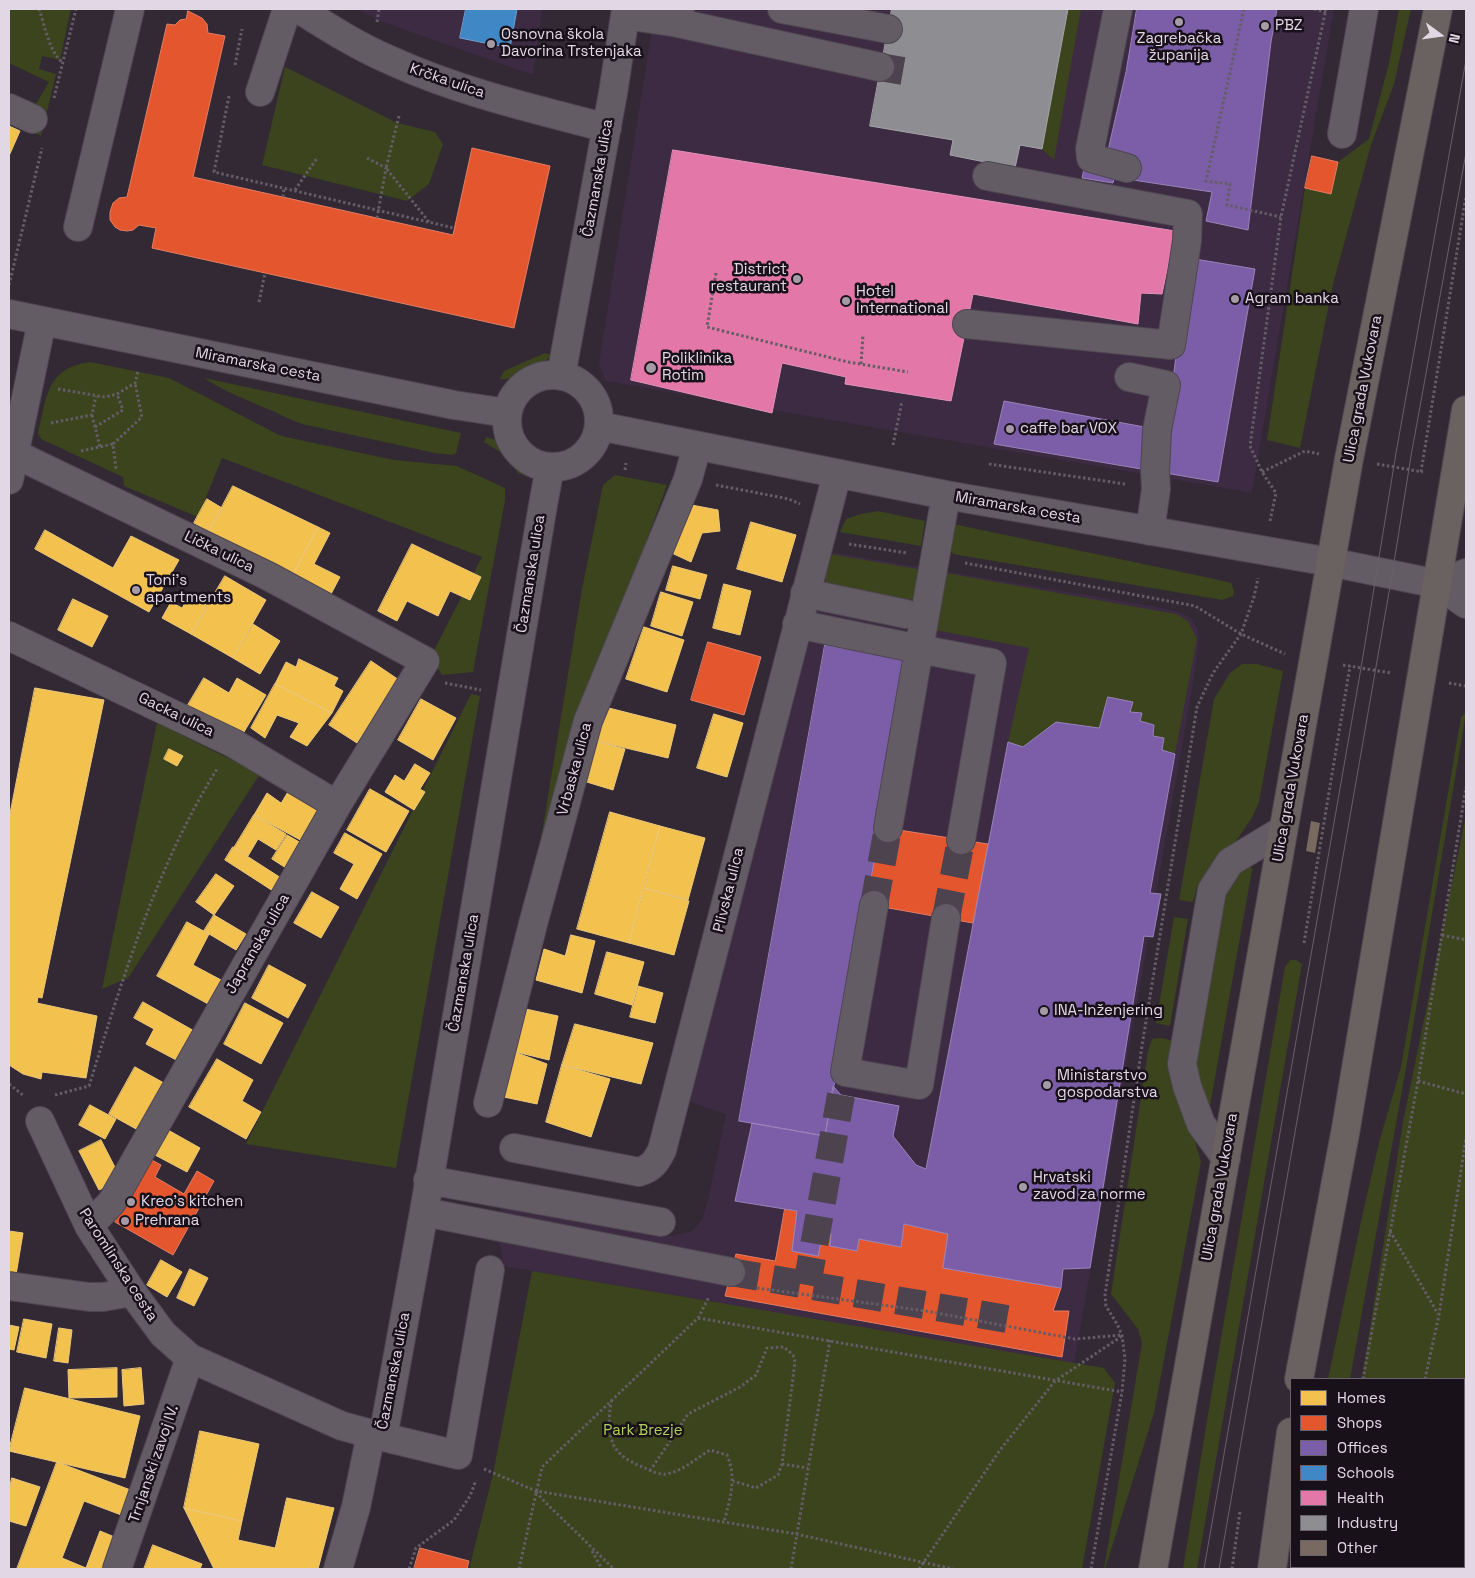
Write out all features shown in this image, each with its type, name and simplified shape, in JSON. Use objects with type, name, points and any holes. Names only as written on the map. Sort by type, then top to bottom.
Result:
[{"type":"main road","name":"Ulica grada Vukovara","points":[[1153,1569],[1348,459],[1438,9]]},
{"type":"main road","points":[[1300,1378],[1346,1128],[1466,410]]},
{"type":"main road","points":[[1272,1569],[1290,1439]]},
{"type":"street","points":[[78,227],[130,9]]},
{"type":"street","points":[[260,92],[287,9]]},
{"type":"street","name":"Krčka ulica","points":[[299,9],[366,48],[392,61],[444,82],[606,128]]},
{"type":"street","points":[[782,9],[888,29]]},
{"type":"street","points":[[1118,9],[1090,149],[1091,158],[1128,168]]},
{"type":"street","points":[[1342,134],[1364,9]]},
{"type":"street","points":[[625,12],[679,16],[880,67]]},
{"type":"street","name":"Čazmanska ulica","points":[[562,376],[625,12]]},
{"type":"street","points":[[9,108],[33,119]]},
{"type":"street","points":[[987,176],[1188,214],[1188,240],[1170,345],[1166,385],[1157,430],[1156,489],[1150,531]]},
{"type":"street","name":"Miramarska cesta","points":[[9,314],[454,405],[507,413]]},
{"type":"street","points":[[9,480],[12,452],[42,321]]},
{"type":"street","points":[[967,324],[1170,345]]},
{"type":"street","points":[[548,375],[562,376],[574,380],[586,388],[594,399],[599,412],[599,426],[595,441],[586,453],[574,462],[560,467],[550,467],[531,461],[519,452],[511,439],[507,424],[507,413],[514,397],[523,386],[535,379],[548,375]]},
{"type":"street","points":[[1129,377],[1166,385]]},
{"type":"street","name":"Miramarska cesta","points":[[599,426],[946,495],[1330,562],[1438,584],[1466,604]]},
{"type":"street","name":"Vrbaska ulica","points":[[488,1103],[533,924],[588,721],[688,479],[696,446]]},
{"type":"street","name":"Lička ulica","points":[[12,452],[268,576],[425,661]]},
{"type":"street","name":"Čazmanska ulica","points":[[342,1426],[377,1435],[424,1212],[550,467]]},
{"type":"street","name":"Plivska ulica","points":[[514,1148],[639,1172],[649,1169],[656,1163],[662,1150],[837,474]]},
{"type":"street","points":[[888,828],[946,495]]},
{"type":"street","points":[[1438,584],[1466,573]]},
{"type":"street","points":[[805,593],[906,614]]},
{"type":"street","points":[[797,624],[992,663],[961,840]]},
{"type":"street","name":"Gacka ulica","points":[[9,636],[233,743],[338,805]]},
{"type":"street","name":"Japranska ulica","points":[[89,1226],[112,1202],[338,805],[425,661]]},
{"type":"street","points":[[1226,1158],[1201,1124],[1187,1086],[1182,1064],[1210,899],[1212,890],[1230,862],[1283,830]]},
{"type":"street","points":[[874,906],[843,1084],[919,1085],[946,918]]},
{"type":"street","name":"Paromlinska cesta","points":[[44,1109],[89,1226],[132,1292],[163,1334],[190,1358],[342,1426]]},
{"type":"street","points":[[428,1180],[661,1222]]},
{"type":"street","points":[[424,1212],[740,1279]]},
{"type":"street","points":[[338,1569],[377,1435],[469,1461],[490,1270]]},
{"type":"street","points":[[9,1286],[89,1297],[103,1297],[132,1292]]},
{"type":"street","name":"Trnjanski zavoj IV.","points":[[118,1569],[190,1358]]},
{"type":"path","points":[[39,9],[56,57],[63,63]]},
{"type":"path","points":[[1244,9],[1206,181],[1230,184],[1226,205],[1281,217]]},
{"type":"path","points":[[1276,494],[1262,472],[1250,446],[1281,217],[1326,10],[1314,9]]},
{"type":"path","points":[[235,67],[242,29]]},
{"type":"path","points":[[229,96],[214,172],[454,228]]},
{"type":"path","points":[[377,218],[386,168],[399,116]]},
{"type":"path","points":[[295,191],[317,158]]},
{"type":"path","points":[[367,158],[386,168],[429,222]]},
{"type":"path","points":[[283,197],[284,188]]},
{"type":"path","points":[[1421,472],[1466,196]]},
{"type":"path","points":[[259,302],[265,273]]},
{"type":"path","points":[[716,273],[707,327],[861,364],[908,372]]},
{"type":"path","points":[[861,364],[863,335]]},
{"type":"path","points":[[74,453],[113,444],[142,417],[135,384],[138,368]]},
{"type":"path","points":[[56,388],[105,397],[116,394],[135,384]]},
{"type":"path","points":[[95,427],[123,410],[116,394]]},
{"type":"path","points":[[96,396],[92,415],[100,447]]},
{"type":"path","points":[[893,445],[902,401]]},
{"type":"path","points":[[47,424],[92,415]]},
{"type":"path","points":[[113,444],[116,470]]},
{"type":"path","points":[[1262,472],[1305,452]]},
{"type":"path","points":[[625,470],[626,463]]},
{"type":"path","points":[[989,464],[1134,485]]},
{"type":"path","points":[[1388,466],[1428,473]]},
{"type":"path","points":[[710,484],[789,499],[801,504],[808,514],[808,535],[821,539],[935,557],[1195,606],[1241,634],[1285,654]]},
{"type":"path","points":[[1091,1569],[1122,1392],[1125,1359],[1122,1335],[1106,1306],[1105,1295],[1143,1036],[1197,707],[1213,672],[1241,634],[1254,598]]},
{"type":"path","points":[[1339,664],[1381,671]]},
{"type":"path","points":[[1304,943],[1350,666]]},
{"type":"path","points":[[44,1109],[62,1092],[89,1086],[140,929],[174,848],[199,797],[233,743]]},
{"type":"path","points":[[1363,1378],[1418,1081],[1466,787]]},
{"type":"path","points":[[1442,935],[1466,940]]},
{"type":"path","points":[[1418,1081],[1466,1094]]},
{"type":"path","points":[[1425,1378],[1439,1315],[1466,1138]]},
{"type":"path","points":[[1390,1230],[1439,1315]]},
{"type":"path","points":[[740,1279],[1075,1339],[1122,1335]]},
{"type":"path","points":[[519,1569],[542,1467],[698,1318],[1122,1392]]},
{"type":"path","points":[[919,1569],[1000,1450],[1055,1381],[1122,1335]]},
{"type":"path","points":[[791,1569],[830,1340]]},
{"type":"path","points":[[650,1471],[688,1414],[740,1387],[756,1375],[768,1348],[784,1347],[793,1355],[795,1362],[782,1464],[778,1475],[756,1488],[733,1481]]},
{"type":"path","points":[[612,1400],[610,1409],[611,1434],[616,1449],[632,1462],[650,1471],[664,1475],[681,1470],[710,1450],[727,1455],[732,1467],[733,1481],[724,1522]]},
{"type":"path","points":[[409,1569],[416,1548],[454,1520],[470,1496],[469,1461],[536,1491],[796,1534],[954,1569]]},
{"type":"path","points":[[782,1464],[808,1468]]},
{"type":"path","points":[[536,1491],[614,1569]]},
{"type":"path","points":[[1232,1569],[1240,1511]]},
{"type":"path","points":[[591,1548],[602,1569]]},
{"type":"shaded area","name":"Osnovna škola Davorina Trstenjaka","points":[[358,9],[542,9],[533,75],[377,20]]},
{"type":"shaded area","points":[[655,9],[1334,9],[1252,493],[605,381],[599,363]]},
{"type":"shaded area","points":[[831,552],[1163,608],[1182,613],[1193,620],[1198,631],[1199,641],[1193,683],[1074,1364],[720,1307],[720,1303],[504,1266],[499,1241],[501,1205],[671,1236],[692,1231],[702,1220],[726,1114],[687,1101]]},
{"type":"green space","points":[[9,9],[71,9],[60,60],[42,56],[39,69],[56,74],[41,136],[31,131],[34,107],[49,82],[9,63]]},
{"type":"green space","points":[[1068,9],[1081,9],[1054,160],[1042,149]]},
{"type":"green space","points":[[1399,9],[1411,9],[1394,84],[1371,145],[1333,284],[1300,448],[1267,440],[1305,188],[1331,194],[1338,162],[1369,139],[1389,63]]},
{"type":"green space","points":[[285,67],[397,123],[435,132],[443,144],[429,184],[407,201],[262,165]]},
{"type":"green space","points":[[545,353],[551,355],[535,369],[514,378],[500,379],[504,371]]},
{"type":"green space","points":[[90,362],[169,378],[281,436],[394,460],[457,466],[505,488],[505,501],[473,672],[442,675],[431,656],[482,557],[222,458],[198,517],[124,486],[123,477],[41,439],[38,433],[51,386],[65,371],[76,365]]},
{"type":"green space","points":[[204,378],[461,433],[456,453],[452,455],[435,453],[302,424],[232,394]]},
{"type":"green space","points":[[486,437],[514,450],[522,461],[528,477],[518,473],[502,453],[484,442]]},
{"type":"green space","points":[[615,475],[667,485],[602,662],[539,851],[582,589],[603,485]]},
{"type":"green space","points":[[878,511],[925,521],[921,546],[840,532],[846,519]]},
{"type":"green space","points":[[953,524],[1231,583],[1234,590],[1233,596],[1222,600],[953,554],[949,547]]},
{"type":"green space","points":[[830,554],[918,569],[914,600],[830,585],[826,582],[825,575]]},
{"type":"green space","points":[[946,573],[1176,614],[1188,621],[1197,639],[1175,754],[1162,750],[1164,738],[1153,736],[1154,725],[1140,721],[1142,713],[1130,712],[1133,702],[1108,697],[1099,728],[1056,722],[1023,747],[1008,742],[1029,648],[935,630]]},
{"type":"green space","points":[[1242,664],[1257,664],[1283,671],[1259,802],[1252,818],[1204,887],[1197,887],[1193,902],[1179,900],[1214,699],[1230,673]]},
{"type":"green space","points":[[471,694],[480,696],[396,1168],[246,1144]]},
{"type":"green space","points":[[1466,713],[1406,1068],[1350,1378],[1328,1378],[1380,1139],[1401,1067],[1461,717]]},
{"type":"green space","points":[[157,723],[260,774],[128,978],[102,989]]},
{"type":"green space","points":[[1466,815],[1466,1569],[1332,1569],[1465,1568],[1465,1378],[1362,1378],[1403,1122]]},
{"type":"green space","points":[[1247,862],[1251,863],[1252,870],[1210,1106],[1205,1105],[1193,1055],[1219,896]]},
{"type":"green space","points":[[1174,917],[1188,919],[1170,1026],[1156,1023]]},
{"type":"green space","points":[[1290,960],[1296,960],[1302,964],[1197,1569],[1183,1569],[1285,967]]},
{"type":"green space","points":[[1152,1039],[1170,1040],[1174,1048],[1189,1119],[1201,1162],[1154,1413],[1104,1569],[1142,1343],[1138,1329],[1111,1294],[1148,1051]]},
{"type":"green space","name":"Park Brezje","points":[[532,1271],[1104,1368],[1115,1383],[1082,1569],[469,1569],[493,1474]]},
{"type":"building: Homes","points":[[9,126],[20,131],[9,156]]},
{"type":"building: Homes","points":[[233,486],[318,527],[293,575],[209,532]]},
{"type":"building: Homes","points":[[207,499],[222,508],[209,532],[194,523]]},
{"type":"building: Homes","points":[[681,503],[718,510],[720,531],[702,533],[691,562],[661,548]]},
{"type":"building: Homes","points":[[751,522],[796,535],[782,582],[737,569]]},
{"type":"building: Homes","points":[[318,527],[330,533],[314,564],[340,577],[331,594],[293,575]]},
{"type":"building: Homes","name":"Toni's apartments","points":[[45,530],[113,568],[131,536],[179,560],[149,612],[35,549]]},
{"type":"building: Homes","points":[[412,544],[481,577],[470,600],[450,591],[438,616],[407,601],[397,621],[378,611]]},
{"type":"building: Homes","points":[[673,566],[707,575],[700,599],[666,590]]},
{"type":"building: Homes","points":[[225,576],[266,600],[233,658],[191,634]]},
{"type":"building: Homes","points":[[724,584],[751,591],[740,635],[713,628]]},
{"type":"building: Homes","points":[[661,592],[693,602],[682,636],[651,626]]},
{"type":"building: Homes","points":[[189,595],[208,606],[191,634],[162,618],[171,602],[182,608]]},
{"type":"building: Homes","points":[[73,599],[108,616],[92,647],[58,630]]},
{"type":"building: Homes","points":[[253,624],[280,641],[260,674],[233,658]]},
{"type":"building: Homes","points":[[644,627],[684,640],[667,692],[626,679]]},
{"type":"building: Homes","points":[[299,659],[338,678],[334,686],[343,691],[332,713],[275,684],[286,662],[296,667]]},
{"type":"building: Homes","points":[[371,661],[399,680],[357,743],[329,725]]},
{"type":"building: Homes","points":[[204,678],[229,693],[237,678],[266,695],[241,737],[188,705]]},
{"type":"building: Homes","points":[[275,684],[332,713],[307,746],[290,737],[299,723],[277,715],[265,738],[251,728]]},
{"type":"building: Homes","points":[[35,688],[104,700],[42,998],[38,997],[37,1003],[97,1016],[86,1078],[42,1072],[41,1079],[23,1074],[9,1065],[9,819]]},
{"type":"building: Homes","points":[[421,699],[456,718],[433,760],[398,740]]},
{"type":"building: Homes","points":[[597,705],[676,725],[668,758],[588,739]]},
{"type":"building: Homes","points":[[714,714],[743,723],[727,777],[697,768]]},
{"type":"building: Homes","points":[[588,739],[625,749],[613,790],[577,779]]},
{"type":"building: Homes","points":[[169,749],[183,756],[177,766],[164,759]]},
{"type":"building: Homes","points":[[415,764],[430,773],[420,789],[425,792],[414,810],[385,792],[395,775],[404,781]]},
{"type":"building: Homes","points":[[290,789],[325,815],[306,843],[254,815],[267,793],[281,803]]},
{"type":"building: Homes","points":[[370,789],[409,811],[386,852],[347,830]]},
{"type":"building: Homes","points":[[610,812],[660,826],[629,943],[577,929]]},
{"type":"building: Homes","points":[[254,815],[286,834],[276,850],[258,839],[248,856],[234,848]]},
{"type":"building: Homes","points":[[660,826],[705,838],[688,900],[644,888]]},
{"type":"building: Homes","points":[[345,833],[382,854],[357,899],[340,889],[354,864],[334,853]]},
{"type":"building: Homes","points":[[287,835],[301,843],[286,868],[272,859]]},
{"type":"building: Homes","points":[[233,847],[281,878],[273,891],[225,860]]},
{"type":"building: Homes","points":[[216,874],[234,886],[214,915],[196,902]]},
{"type":"building: Homes","points":[[644,888],[689,901],[674,955],[629,943]]},
{"type":"building: Homes","points":[[312,892],[339,907],[321,938],[294,923]]},
{"type":"building: Homes","points":[[214,915],[246,934],[236,950],[204,931]]},
{"type":"building: Homes","points":[[187,922],[209,934],[193,965],[223,981],[210,1005],[157,976]]},
{"type":"building: Homes","points":[[571,935],[595,941],[582,993],[536,980],[544,949],[565,956]]},
{"type":"building: Homes","points":[[607,952],[644,962],[632,1005],[595,994]]},
{"type":"building: Homes","points":[[269,965],[306,985],[288,1018],[252,998]]},
{"type":"building: Homes","points":[[638,986],[663,993],[655,1023],[630,1017]]},
{"type":"building: Homes","points":[[143,1002],[196,1032],[180,1062],[146,1044],[154,1029],[134,1018]]},
{"type":"building: Homes","points":[[245,1003],[283,1023],[261,1064],[224,1044]]},
{"type":"building: Homes","points":[[521,1008],[558,1016],[549,1060],[512,1051]]},
{"type":"building: Homes","points":[[575,1024],[653,1043],[641,1084],[562,1065]]},
{"type":"building: Homes","points":[[512,1051],[547,1064],[537,1104],[499,1096]]},
{"type":"building: Homes","points":[[217,1059],[253,1080],[242,1101],[261,1112],[246,1139],[189,1107]]},
{"type":"building: Homes","points":[[562,1065],[610,1079],[591,1137],[546,1122]]},
{"type":"building: Homes","points":[[135,1067],[173,1088],[147,1135],[109,1114]]},
{"type":"building: Homes","points":[[90,1105],[116,1119],[105,1139],[79,1125]]},
{"type":"building: Homes","points":[[168,1130],[200,1148],[187,1172],[155,1155]]},
{"type":"building: Homes","points":[[101,1140],[121,1179],[99,1190],[79,1151]]},
{"type":"building: Homes","points":[[9,1231],[23,1233],[15,1281],[9,1280]]},
{"type":"building: Homes","points":[[161,1260],[182,1272],[167,1297],[147,1285]]},
{"type":"building: Homes","points":[[190,1269],[208,1278],[194,1306],[177,1298]]},
{"type":"building: Homes","points":[[24,1319],[52,1324],[46,1358],[17,1352]]},
{"type":"building: Homes","points":[[9,1325],[19,1327],[14,1350],[9,1349]]},
{"type":"building: Homes","points":[[59,1328],[72,1330],[68,1363],[54,1361]]},
{"type":"building: Homes","points":[[117,1368],[117,1397],[69,1398],[68,1370]]},
{"type":"building: Homes","points":[[141,1368],[144,1404],[124,1406],[122,1370]]},
{"type":"building: Homes","points":[[25,1388],[140,1416],[125,1478],[9,1451]]},
{"type":"building: Homes","points":[[200,1431],[259,1444],[242,1521],[184,1508]]},
{"type":"building: Homes","points":[[57,1462],[141,1494],[132,1519],[84,1501],[62,1558],[86,1568],[100,1531],[122,1540],[111,1569],[17,1569]]},
{"type":"building: Homes","points":[[12,1478],[40,1487],[26,1526],[9,1521],[9,1490]]},
{"type":"building: Homes","points":[[287,1498],[334,1508],[318,1569],[214,1569],[184,1508],[242,1521],[238,1540],[275,1548]]},
{"type":"building: Homes","points":[[153,1545],[202,1564],[200,1569],[144,1569]]},
{"type":"building: Shops","points":[[188,11],[202,18],[207,24],[208,33],[225,36],[193,177],[453,235],[472,148],[550,166],[514,328],[152,248],[156,228],[139,225],[133,230],[127,231],[115,227],[110,220],[110,212],[113,203],[119,198],[127,197],[167,24],[175,25],[180,20],[186,19]]},
{"type":"building: Shops","points":[[1312,156],[1338,162],[1331,194],[1305,188]]},
{"type":"building: Shops","points":[[708,642],[761,657],[744,715],[691,700]]},
{"type":"building: Shops","points":[[880,827],[988,844],[973,923],[866,904]]},
{"type":"building: Shops","points":[[150,1159],[161,1165],[155,1177],[184,1194],[197,1171],[214,1181],[173,1255],[115,1222]]},
{"type":"building: Shops","points":[[785,1209],[797,1211],[792,1251],[818,1256],[823,1233],[831,1234],[830,1246],[857,1251],[859,1239],[901,1247],[904,1224],[948,1234],[943,1268],[1061,1288],[1053,1311],[1069,1311],[1062,1357],[725,1296],[736,1254],[775,1261]]},
{"type":"building: Shops","points":[[420,1548],[469,1561],[467,1569],[414,1569]]},
{"type":"building: Offices","points":[[1137,9],[1277,9],[1271,42],[1248,230],[1206,221],[1212,192],[1133,180],[1118,165],[1113,183],[1082,178],[1085,164],[1104,168],[1126,72]]},
{"type":"building: Offices","points":[[1189,258],[1255,269],[1218,482],[994,444],[1004,401],[1166,431]]},
{"type":"building: Offices","points":[[825,645],[910,660],[825,1136],[739,1121]]},
{"type":"building: Offices","name":"INA-Inženjering","points":[[1108,697],[1133,702],[1130,712],[1142,713],[1140,721],[1154,725],[1153,736],[1164,738],[1162,750],[1175,754],[1150,893],[1161,894],[1153,937],[1144,936],[1090,1268],[1063,1269],[1061,1288],[943,1268],[948,1234],[904,1224],[901,1247],[859,1239],[857,1251],[830,1246],[831,1234],[823,1233],[818,1256],[792,1251],[797,1211],[735,1201],[752,1123],[825,1136],[833,1086],[841,1095],[899,1106],[893,1136],[916,1165],[926,1169],[1008,742],[1023,747],[1056,722],[1099,728]]},
{"type":"building: Schools","points":[[466,9],[517,9],[510,48],[460,38]]},
{"type":"building: Health","points":[[673,150],[1175,231],[1162,294],[1141,293],[1138,324],[973,294],[951,401],[845,384],[846,377],[782,363],[772,413],[631,380]]},
{"type":"building: Industry","points":[[892,9],[1068,9],[1042,149],[1020,145],[1015,168],[950,155],[953,140],[870,126]]},
{"type":"building: Other","points":[[1311,821],[1320,823],[1315,853],[1306,851]]},
{"type":"tunnel","points":[[880,67],[903,71]]},
{"type":"tunnel","points":[[874,905],[888,828]]},
{"type":"tunnel","points":[[946,918],[961,840]]},
{"type":"tunnel","points":[[807,1285],[841,1095]]},
{"type":"tunnel","points":[[731,1272],[1013,1320]]},
{"type":"tram line","points":[[1204,1569],[1361,668],[1396,453],[1466,60]]},
{"type":"tram line","points":[[1219,1569],[1392,575],[1411,456],[1466,153]]},
{"type":"place","name":"Zagrebačka županija","points":[[1179,22]]},
{"type":"place","name":"PBZ","points":[[1265,26]]},
{"type":"place","name":"Osnovna škola Davorina Trstenjaka","points":[[491,44]]},
{"type":"place","name":"District restaurant","points":[[797,279]]},
{"type":"place","name":"Agram banka","points":[[1235,299]]},
{"type":"place","name":"Hotel International","points":[[846,301]]},
{"type":"place","name":"Poliklinika Rotim","points":[[651,368]]},
{"type":"place","name":"caffe bar VOX","points":[[1010,429]]},
{"type":"place","name":"Toni's apartments","points":[[136,590]]},
{"type":"place","name":"INA-Inženjering","points":[[1044,1011]]},
{"type":"place","name":"Ministarstvo gospodarstva","points":[[1047,1085]]},
{"type":"place","name":"Hrvatski zavod za norme","points":[[1023,1187]]},
{"type":"place","name":"Kreo's kitchen","points":[[131,1202]]},
{"type":"place","name":"Prehrana","points":[[125,1221]]}]
